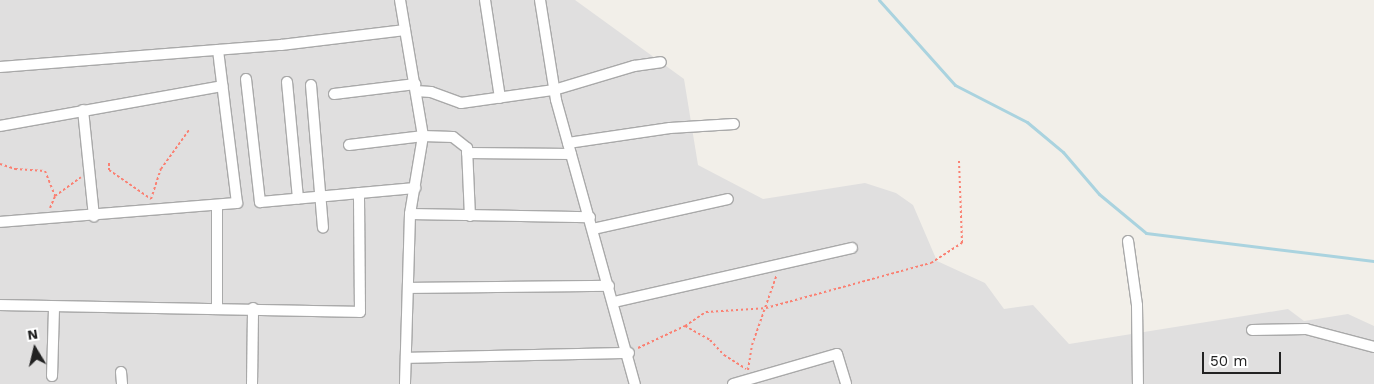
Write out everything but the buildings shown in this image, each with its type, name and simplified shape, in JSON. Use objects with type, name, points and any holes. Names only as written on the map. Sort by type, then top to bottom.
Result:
[{"type":"street","points":[[400,0],[423,136],[410,214],[405,384]]},
{"type":"street","points":[[485,0],[500,98]]},
{"type":"street","points":[[540,0],[554,90],[614,302],[635,384]]},
{"type":"street","points":[[0,67],[218,50],[406,30]]},
{"type":"street","points":[[0,222],[237,204],[218,50]]},
{"type":"street","points":[[334,94],[415,88],[461,103],[554,90],[634,66],[661,62]]},
{"type":"street","points":[[246,79],[260,202],[415,188]]},
{"type":"street","points":[[288,82],[298,198]]},
{"type":"street","points":[[311,85],[323,227]]},
{"type":"street","points":[[0,126],[222,86]]},
{"type":"street","points":[[83,110],[94,216]]},
{"type":"street","points":[[568,143],[670,128],[734,124]]},
{"type":"street","points":[[349,145],[423,136],[453,137],[467,148],[470,216]]},
{"type":"street","points":[[467,153],[571,154]]},
{"type":"street","points":[[0,305],[253,308],[360,312],[358,193]]},
{"type":"street","points":[[593,229],[728,199]]},
{"type":"street","points":[[217,205],[217,308]]},
{"type":"street","points":[[410,214],[590,217]]},
{"type":"street","points":[[1128,241],[1137,305],[1138,384]]},
{"type":"street","points":[[614,302],[852,248]]},
{"type":"street","points":[[408,288],[609,286]]},
{"type":"street","points":[[52,376],[54,307]]},
{"type":"street","points":[[252,384],[253,308]]},
{"type":"street","points":[[1252,330],[1306,329],[1374,347]]},
{"type":"street","points":[[406,358],[628,353]]},
{"type":"street","points":[[733,384],[837,354],[846,384]]},
{"type":"street","points":[[121,372],[122,384]]},
{"type":"path","points":[[148,211],[161,169],[189,130]]},
{"type":"path","points":[[628,353],[685,326],[706,312],[766,308],[931,262],[962,243],[959,161]]},
{"type":"path","points":[[109,163],[109,170],[151,199]]},
{"type":"path","points":[[0,164],[15,169],[45,171],[55,196]]},
{"type":"path","points":[[46,220],[55,196],[89,170]]},
{"type":"path","points":[[685,326],[710,340],[724,355],[748,371],[752,345],[780,264]]},
{"type":"shaded area","points":[[0,0],[575,0],[684,79],[698,165],[763,199],[865,183],[896,193],[913,205],[937,261],[985,283],[1004,309],[1033,305],[1069,344],[1288,309],[1304,321],[1348,314],[1374,326],[1374,384],[0,384]]},
{"type":"waterway","points":[[879,0],[955,85],[1027,122],[1063,152],[1099,194],[1146,233],[1374,261]]}]
